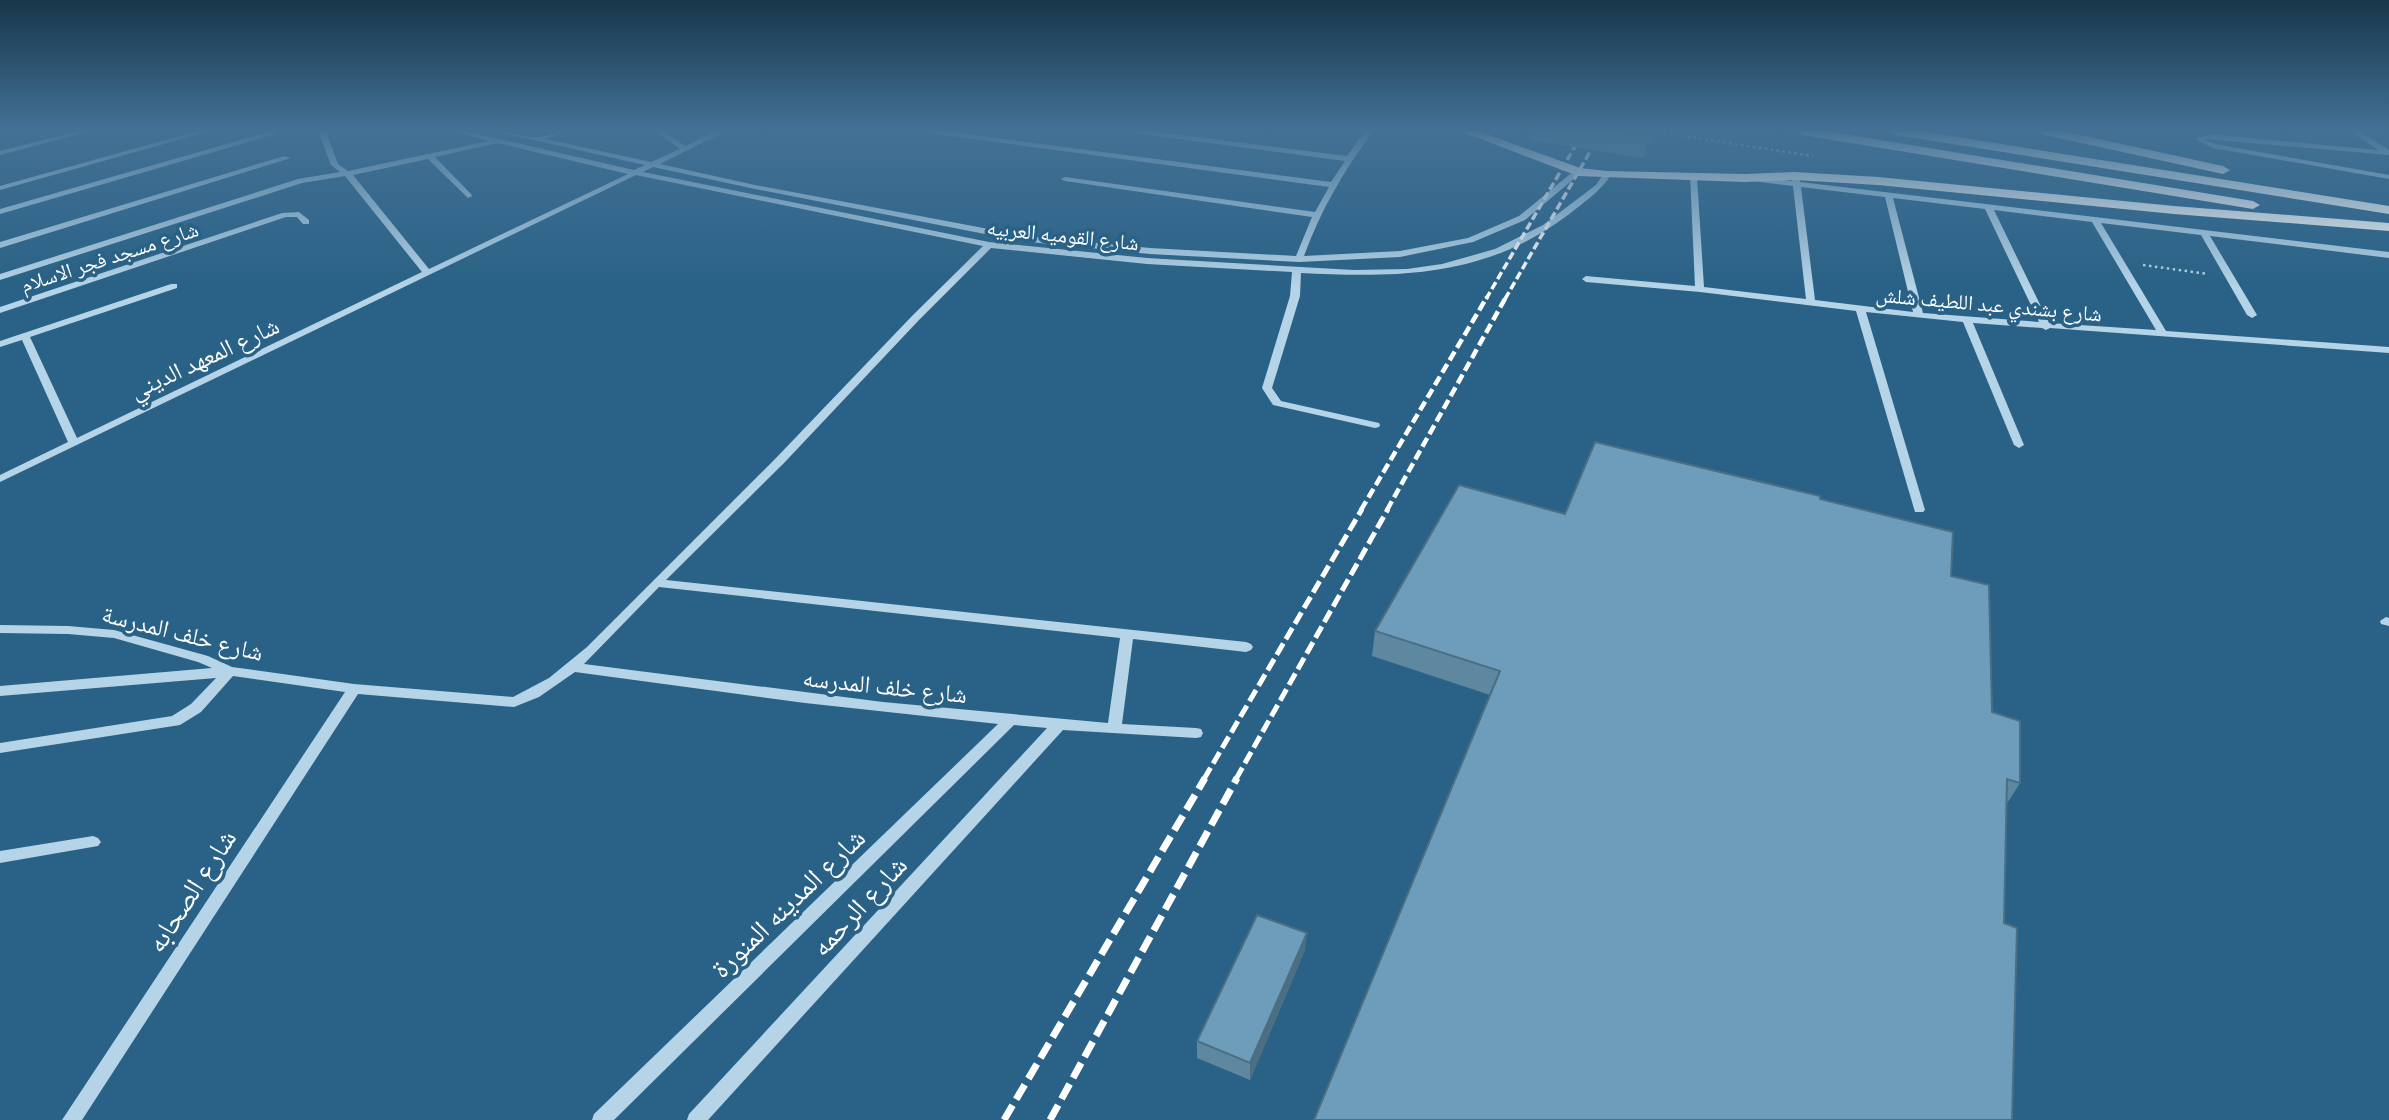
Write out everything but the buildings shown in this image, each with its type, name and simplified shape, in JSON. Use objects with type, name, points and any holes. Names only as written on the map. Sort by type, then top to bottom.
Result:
[{"type":"highway","points":[[1901,183],[2198,212],[2389,227]]},
{"type":"highway","points":[[2122,183],[2389,227]]},
{"type":"highway","points":[[2224,183],[2385,209]]},
{"type":"highway","points":[[2281,183],[2385,209]]},
{"type":"street","points":[[0,212],[100,183]]},
{"type":"street","points":[[0,245],[204,183]]},
{"type":"street","points":[[0,277],[294,183]]},
{"type":"street","points":[[355,183],[427,273]]},
{"type":"street","points":[[456,183],[468,196]]},
{"type":"street","name":"شارع المعهد الديني","points":[[0,479],[614,183]]},
{"type":"street","name":"شارع القوميه العربيه","points":[[685,183],[989,245],[1147,261],[1297,271],[1407,272],[1473,259],[1498,251],[1546,227],[1602,183]]},
{"type":"street","name":"شارع القوميه العربيه","points":[[742,183],[1020,238],[1114,248],[1298,259],[1400,254],[1470,240],[1522,218],[1564,183]]},
{"type":"street","points":[[1095,183],[1318,215]]},
{"type":"street","points":[[1298,259],[1335,184],[1329,183]]},
{"type":"street","points":[[1693,183],[1700,289]]},
{"type":"street","points":[[1796,183],[1811,302]]},
{"type":"street","points":[[1816,183],[1888,195],[2389,256]]},
{"type":"street","points":[[1888,195],[1919,316]]},
{"type":"street","points":[[1988,207],[2046,327]]},
{"type":"street","name":"شارع مسجد فجر الاسلام","points":[[0,310],[285,215],[299,214],[306,222]]},
{"type":"street","points":[[2094,219],[2164,335]]},
{"type":"street","points":[[2203,232],[2252,314]]},
{"type":"street","name":"شارع خلف المدرسة","points":[[0,629],[114,634],[203,659],[230,671],[354,689],[514,702],[536,695],[572,667],[799,442],[934,295],[989,245]]},
{"type":"street","points":[[1297,271],[1295,296],[1266,388],[1270,396],[1277,403],[1375,425]]},
{"type":"street","name":"شارع بشندي عبد اللطيف شلش","points":[[1586,279],[1700,289],[1919,316],[2389,350]]},
{"type":"street","points":[[0,344],[174,286]]},
{"type":"street","points":[[1860,309],[1919,510]]},
{"type":"street","points":[[1967,320],[2019,445]]},
{"type":"street","points":[[24,336],[74,442]]},
{"type":"street","points":[[657,583],[1246,647]]},
{"type":"street","points":[[1114,729],[1127,634]]},
{"type":"street","name":"شارع خلف المدرسه","points":[[572,667],[805,700],[1009,722],[1196,733]]},
{"type":"street","points":[[0,691],[230,671]]},
{"type":"street","points":[[0,748],[175,721],[196,708],[230,671]]},
{"type":"street","name":"شارع الصحابه","points":[[71,1120],[354,689]]},
{"type":"street","name":"شارع المدينه المنورة","points":[[601,1120],[1009,722]]},
{"type":"street","name":"شارع الرحمه","points":[[696,1120],[1059,725]]},
{"type":"street","points":[[0,857],[93,842]]},
{"type":"path","points":[[2118,262],[2229,277]]},
{"type":"railway","points":[[1486,299],[1554,183]]},
{"type":"railway","points":[[1505,299],[1572,183]]},
{"type":"railway","points":[[1361,510],[1487,297]]},
{"type":"railway","points":[[1387,510],[1506,297]]},
{"type":"railway","points":[[1204,779],[1362,509]]},
{"type":"railway","points":[[1236,779],[1388,509]]},
{"type":"railway","points":[[1004,1120],[1205,778]]},
{"type":"railway","points":[[1050,1120],[1237,778]]}]
